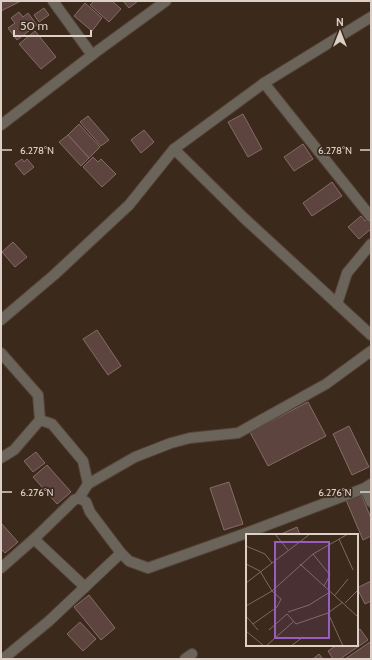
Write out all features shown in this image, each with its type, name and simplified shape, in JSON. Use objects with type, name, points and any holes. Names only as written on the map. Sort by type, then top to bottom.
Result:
[{"type":"street","points":[[52,1],[92,55]]},
{"type":"street","points":[[1,125],[92,55],[166,1]]},
{"type":"street","points":[[1,320],[54,275],[129,205],[174,149],[264,83],[371,17]]},
{"type":"street","points":[[264,83],[371,217]]},
{"type":"street","points":[[174,149],[244,218],[371,335]]},
{"type":"street","points":[[337,304],[347,273],[371,244]]},
{"type":"street","points":[[1,568],[34,539],[74,500],[79,498],[88,484],[135,457],[171,443],[190,438],[238,433],[326,384],[371,351]]},
{"type":"street","points":[[1,353],[38,395],[40,420],[14,450],[1,458]]},
{"type":"street","points":[[40,420],[52,424],[83,461],[88,484]]},
{"type":"street","points":[[79,498],[86,502],[90,512],[121,553],[129,560],[148,568],[241,535],[368,486],[371,502]]},
{"type":"street","points":[[34,539],[85,586]]},
{"type":"street","points":[[3,659],[49,621],[121,553]]},
{"type":"building","points":[[1,1],[21,1],[1,11]]},
{"type":"building","points":[[94,1],[112,1],[121,9],[109,22],[90,5]]},
{"type":"building","points":[[123,1],[138,1],[129,8]]},
{"type":"building","points":[[85,3],[102,18],[92,31],[74,16]]},
{"type":"building","points":[[44,8],[49,15],[39,22],[34,15]]},
{"type":"building","points":[[19,12],[23,17],[28,13],[37,25],[17,40],[8,28],[15,23],[11,18]]},
{"type":"building","points":[[35,31],[56,57],[41,69],[19,44]]},
{"type":"building","points":[[243,114],[262,149],[248,157],[228,122]]},
{"type":"building","points":[[88,116],[109,140],[101,146],[80,122]]},
{"type":"building","points":[[79,124],[100,147],[89,158],[68,135]]},
{"type":"building","points":[[144,130],[154,142],[141,153],[131,140]]},
{"type":"building","points":[[68,135],[89,158],[81,166],[59,142]]},
{"type":"building","points":[[303,144],[313,159],[294,171],[284,157]]},
{"type":"building","points":[[93,157],[98,162],[101,159],[116,174],[102,187],[83,167]]},
{"type":"building","points":[[22,159],[24,162],[27,159],[34,167],[24,175],[15,164]]},
{"type":"building","points":[[332,182],[342,196],[312,216],[303,203]]},
{"type":"building","points":[[361,216],[365,221],[367,219],[371,224],[371,229],[359,239],[348,227]]},
{"type":"building","points":[[13,242],[27,257],[15,267],[2,252]]},
{"type":"building","points":[[97,330],[121,366],[108,375],[83,339]]},
{"type":"building","points":[[308,402],[326,436],[268,466],[250,432]]},
{"type":"building","points":[[349,426],[369,467],[352,475],[333,434]]},
{"type":"building","points":[[36,452],[45,463],[33,472],[24,461]]},
{"type":"building","points":[[47,465],[71,492],[57,504],[33,477]]},
{"type":"building","points":[[229,482],[243,524],[224,530],[210,488]]},
{"type":"building","points":[[361,494],[371,518],[371,536],[363,540],[346,500]]},
{"type":"building","points":[[1,523],[18,542],[5,553],[1,549]]},
{"type":"building","points":[[297,527],[300,534],[281,534]]},
{"type":"building","points":[[371,581],[371,601],[365,604],[358,588]]},
{"type":"building","points":[[89,595],[115,628],[101,640],[74,607]]},
{"type":"building","points":[[80,622],[96,639],[83,651],[67,634]]},
{"type":"building","points":[[360,629],[368,640],[340,659],[333,659],[328,651],[336,646],[358,646],[358,630]]},
{"type":"building","points":[[370,642],[371,659],[345,659]]},
{"type":"building","points":[[319,654],[323,659],[313,659]]}]
